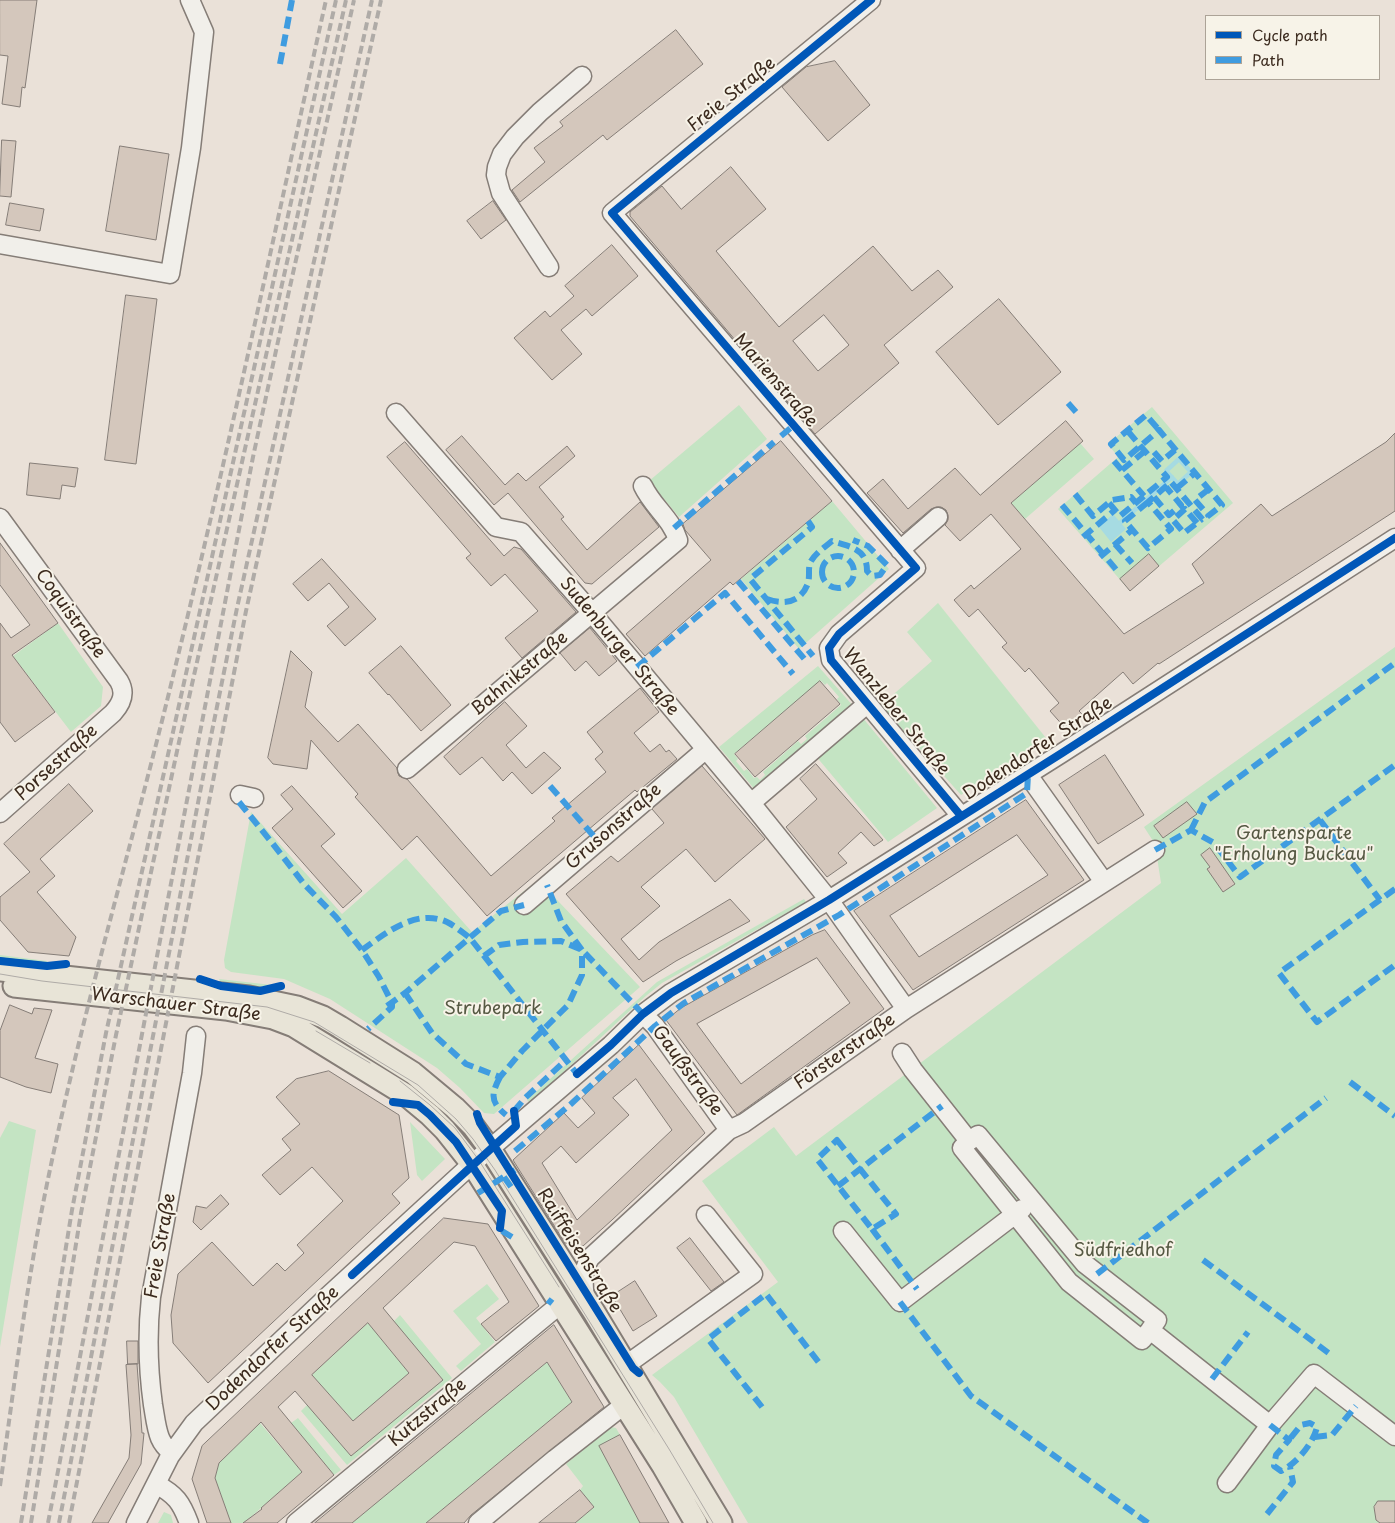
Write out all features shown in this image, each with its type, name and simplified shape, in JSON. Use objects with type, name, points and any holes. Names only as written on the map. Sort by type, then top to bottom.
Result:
[{"type":"main road","name":"Warschauer Straße","points":[[0,970],[241,996],[297,1007],[340,1027],[420,1078],[473,1126],[482,1156]]},
{"type":"main road","name":"Warschauer Straße","points":[[0,984],[226,1009],[262,1015],[294,1026],[406,1095],[446,1130],[482,1156]]},
{"type":"main road","name":"Raiffeisenstraße","points":[[482,1156],[585,1298],[721,1523]]},
{"type":"main road","points":[[482,1156],[561,1306],[663,1466],[696,1523]]},
{"type":"main road","points":[[482,1156],[581,1310],[606,1332]]},
{"type":"street","points":[[0,244],[170,274],[191,148],[204,32],[190,0]]},
{"type":"street","name":"Freie Straße","points":[[612,213],[871,0]]},
{"type":"street","points":[[549,267],[501,193],[496,175],[497,167],[502,154],[515,137],[540,112],[582,76]]},
{"type":"street","name":"Marienstraße","points":[[612,213],[916,568],[838,634],[829,648]]},
{"type":"street","name":"Sudenburger Straße","points":[[396,413],[496,527],[521,532],[592,613],[830,900],[906,1009]]},
{"type":"street","name":"Bahnikstraße","points":[[407,769],[678,540],[674,528],[649,498],[643,486]]},
{"type":"street","points":[[900,550],[938,517]]},
{"type":"street","name":"Coquistraße","points":[[0,518],[119,681],[122,687],[122,698],[119,706],[113,713]]},
{"type":"street","name":"Dodendorfer Straße","points":[[156,1484],[172,1453],[194,1423],[328,1296],[482,1156],[611,1045],[643,1014],[672,993],[830,900],[1395,538]]},
{"type":"street","name":"Wanzleber Straße","points":[[829,648],[831,660],[961,816]]},
{"type":"street","points":[[751,803],[867,704]]},
{"type":"street","name":"Porsestraße","points":[[0,813],[113,713]]},
{"type":"street","name":"Grusonstraße","points":[[524,905],[705,750]]},
{"type":"street","points":[[1028,774],[1104,882]]},
{"type":"street","name":"Försterstraße","points":[[585,1298],[583,1276],[590,1258],[729,1130],[744,1123],[906,1009],[1155,850]]},
{"type":"street","name":"Gaußstraße","points":[[643,1014],[654,1026],[729,1130]]},
{"type":"street","name":"Freie Straße","points":[[172,1453],[160,1439],[156,1420],[148,1346],[148,1321],[192,1073],[196,1036]]},
{"type":"street","points":[[902,1053],[913,1070],[969,1141]]},
{"type":"street","points":[[978,1134],[1085,1264],[1157,1320],[1142,1340],[1069,1282],[962,1148],[969,1141],[978,1134]]},
{"type":"street","points":[[843,1231],[900,1302],[1032,1200]]},
{"type":"street","points":[[626,1365],[753,1274],[706,1215]]},
{"type":"street","name":"Kutzstraße","points":[[296,1523],[464,1383],[561,1306]]},
{"type":"street","points":[[1150,1330],[1270,1425]]},
{"type":"street","points":[[1227,1483],[1270,1425],[1314,1374],[1395,1436]]},
{"type":"street","points":[[478,1523],[624,1405]]},
{"type":"street","points":[[136,1523],[156,1484],[171,1492],[178,1499],[189,1523]]},
{"type":"green space","points":[[739,405],[767,439],[679,517],[649,481]]},
{"type":"green space","points":[[1152,407],[1233,503],[1130,591],[1058,509],[1118,457],[1108,444]]},
{"type":"green space","points":[[1080,443],[1094,459],[1025,519],[1011,503]]},
{"type":"green space","points":[[832,501],[889,569],[799,649],[741,579]]},
{"type":"green space","points":[[938,603],[1046,738],[961,795],[881,705],[932,661],[907,632]]},
{"type":"green space","points":[[58,623],[103,687],[101,706],[71,732],[13,656]]},
{"type":"green space","name":"Südfriedhof","points":[[1395,647],[1395,1523],[748,1523],[674,1397],[652,1375],[778,1282],[702,1181],[774,1127],[796,1156],[1161,883],[1155,844],[1144,827]]},
{"type":"green space","points":[[818,666],[854,707],[756,791],[719,747]],"holes":[[[821,681],[825,685],[827,683],[839,697],[837,699],[841,705],[805,736],[807,739],[801,744],[798,741],[763,772],[765,775],[760,780],[757,777],[754,778],[747,769],[744,771],[736,761],[738,759],[734,754]]]},
{"type":"green space","points":[[862,717],[937,808],[888,842],[815,755]]},
{"type":"green space","name":"Strubepark","points":[[251,812],[342,914],[406,858],[472,932],[538,880],[640,987],[494,1114],[484,1113],[437,1068],[330,999],[284,979],[231,972],[225,968],[224,960]]},
{"type":"green space","points":[[804,899],[806,902],[662,983],[530,1103],[527,1100],[657,982]]},
{"type":"green space","points":[[0,955],[47,961],[46,964],[0,958]]},
{"type":"green space","points":[[219,979],[272,985],[260,988],[221,983]]},
{"type":"green space","points":[[9,1121],[36,1130],[0,1347],[0,1138]]},
{"type":"green space","points":[[410,1122],[445,1159],[422,1181],[417,1175]]},
{"type":"green space","points":[[487,1284],[499,1299],[476,1318],[495,1342],[461,1371],[456,1366],[481,1344],[453,1311]]},
{"type":"green space","points":[[383,1308],[394,1321],[400,1315],[452,1378],[347,1465],[301,1411],[308,1404],[351,1456],[442,1379],[393,1321],[377,1334],[409,1373],[350,1424],[350,1417],[311,1375]]},
{"type":"green space","points":[[547,1362],[572,1402],[426,1523],[352,1523]]},
{"type":"green space","points":[[298,1418],[341,1470],[334,1475],[291,1423]]},
{"type":"green space","points":[[260,1423],[302,1472],[244,1523],[231,1523],[215,1478],[219,1463]]},
{"type":"green space","points":[[611,1427],[616,1428],[620,1435],[600,1446],[640,1523],[575,1523],[594,1507],[580,1490],[583,1486],[566,1464]]},
{"type":"green space","points":[[164,1512],[171,1515],[173,1523],[158,1523]]},
{"type":"water","points":[[1113,514],[1126,529],[1111,542],[1099,527]]},
{"type":"building","points":[[0,0],[37,0],[25,88],[22,87],[20,107],[2,104],[8,56],[0,55]]},
{"type":"building","points":[[676,30],[703,64],[607,140],[603,135],[520,202],[512,190],[545,162],[534,148],[563,126],[560,122]]},
{"type":"building","points":[[835,61],[870,105],[828,141],[782,87],[806,67]]},
{"type":"building","points":[[2,140],[16,141],[11,197],[0,196]]},
{"type":"building","points":[[120,146],[169,154],[156,240],[106,231]]},
{"type":"building","points":[[731,167],[766,209],[716,251],[779,327],[873,246],[912,291],[938,270],[953,287],[884,345],[899,363],[815,434],[630,216],[630,212],[662,186],[681,209]],"holes":[[[824,315],[849,345],[818,371],[793,341]]]},
{"type":"building","points":[[493,201],[506,220],[481,239],[467,221]]},
{"type":"building","points":[[10,203],[44,209],[40,231],[6,225]]},
{"type":"building","points":[[612,245],[638,276],[592,316],[586,309],[561,330],[582,354],[552,380],[514,338],[545,311],[550,317],[574,296],[565,286]]},
{"type":"building","points":[[126,295],[157,299],[136,464],[105,460]]},
{"type":"building","points":[[999,299],[1061,372],[998,425],[936,352]]},
{"type":"building","points":[[1066,421],[1083,441],[1011,503],[1124,634],[1204,583],[1192,564],[1261,504],[1272,516],[1386,442],[1395,433],[1395,511],[1158,663],[1133,684],[1123,672],[1079,711],[1082,714],[1066,729],[1050,711],[1059,703],[1029,668],[1025,672],[1002,647],[1007,643],[978,609],[969,617],[954,600],[971,585],[974,589],[1021,549],[991,514],[960,541],[945,525],[948,515],[946,510],[941,507],[931,509],[903,533],[867,493],[883,479],[908,509],[955,468],[980,495]]},
{"type":"building","points":[[462,436],[505,485],[518,473],[526,481],[567,446],[575,456],[539,487],[564,517],[561,519],[587,550],[640,502],[659,527],[592,584],[585,583],[508,493],[494,505],[446,450]]},
{"type":"building","points":[[781,441],[832,501],[733,585],[730,582],[645,656],[626,634],[711,560],[685,530],[683,524]]},
{"type":"building","points":[[405,442],[504,556],[514,547],[521,549],[576,612],[522,658],[505,638],[538,611],[505,574],[491,586],[466,558],[471,554],[387,457]]},
{"type":"building","points":[[30,463],[78,468],[75,487],[62,485],[60,499],[27,495]]},
{"type":"building","points":[[0,543],[58,623],[12,655],[55,712],[15,742],[0,722],[0,623],[11,638],[30,625],[0,585]]},
{"type":"building","points":[[1149,554],[1159,566],[1130,591],[1120,579]]},
{"type":"building","points":[[322,559],[376,619],[345,646],[327,626],[349,607],[329,583],[308,601],[293,584]]},
{"type":"building","points":[[590,628],[617,661],[599,676],[586,661],[575,671],[560,653]]},
{"type":"building","points":[[401,646],[451,705],[421,731],[369,673]]},
{"type":"building","points":[[291,651],[312,672],[305,707],[338,742],[358,724],[397,768],[399,776],[407,779],[491,876],[555,821],[552,818],[606,772],[595,759],[603,752],[587,732],[640,688],[659,712],[634,733],[650,752],[660,744],[666,752],[669,750],[677,759],[637,792],[635,790],[487,916],[417,836],[402,850],[355,797],[358,794],[311,740],[307,769],[273,764],[268,758]]},
{"type":"building","points":[[820,681],[840,704],[755,777],[735,754]]},
{"type":"building","points":[[505,702],[527,726],[506,745],[526,768],[544,752],[561,768],[532,794],[512,772],[503,781],[482,757],[460,775],[444,757]]},
{"type":"building","points":[[1105,755],[1144,815],[1098,844],[1059,785]]},
{"type":"building","points":[[816,764],[883,840],[874,846],[861,832],[838,853],[847,863],[827,877],[786,827],[817,799],[800,779]]},
{"type":"building","points":[[702,766],[765,839],[715,882],[686,849],[641,887],[660,906],[621,939],[639,960],[659,942],[730,899],[750,921],[676,961],[643,982],[566,894],[611,856],[618,862],[664,823],[652,809]]},
{"type":"building","points":[[69,784],[93,811],[40,859],[55,876],[37,892],[76,937],[69,956],[28,952],[0,920],[0,897],[30,872],[4,844]]},
{"type":"building","points":[[292,786],[335,834],[321,846],[362,891],[343,908],[272,828],[293,809],[281,795]]},
{"type":"building","points":[[1026,800],[1084,880],[913,990],[854,911]],"holes":[[[1017,835],[1048,875],[919,957],[890,916]]]},
{"type":"building","points":[[1187,802],[1197,814],[1163,838],[1154,826]]},
{"type":"building","points":[[1210,848],[1235,884],[1223,892],[1207,869],[1210,867],[1201,855]]},
{"type":"building","points":[[825,930],[884,1009],[737,1115],[666,1020],[681,1008],[812,935]],"holes":[[[817,958],[850,1003],[741,1084],[697,1024]]]},
{"type":"building","points":[[10,1005],[32,1014],[34,1008],[52,1010],[35,1058],[58,1064],[51,1093],[26,1087],[0,1077],[0,1031]]},
{"type":"building","points":[[639,1045],[705,1133],[583,1246],[565,1243],[513,1160],[564,1113],[578,1128],[595,1113],[582,1098]],"holes":[[[636,1079],[672,1130],[577,1220],[542,1163],[561,1146],[576,1163],[629,1115],[613,1098]]]},
{"type":"building","points":[[329,1071],[399,1115],[409,1178],[392,1194],[400,1203],[208,1383],[173,1343],[171,1315],[178,1274],[212,1242],[253,1286],[277,1263],[285,1271],[304,1253],[297,1245],[343,1201],[312,1167],[280,1195],[262,1175],[291,1150],[282,1139],[300,1124],[276,1097],[296,1079]]},
{"type":"building","points":[[221,1195],[229,1204],[201,1230],[193,1222],[196,1206],[206,1208]]},
{"type":"building","points":[[444,1218],[488,1224],[539,1306],[496,1341],[481,1324],[509,1302],[475,1246],[454,1242],[383,1308],[443,1380],[351,1456],[295,1391],[278,1407],[334,1475],[277,1523],[243,1523],[262,1509],[302,1472],[261,1422],[219,1463],[215,1478],[231,1523],[207,1523],[192,1479],[202,1446]],"holes":[[[368,1323],[409,1373],[353,1421],[312,1375]]]},
{"type":"building","points":[[690,1238],[724,1282],[711,1291],[677,1248]]},
{"type":"building","points":[[635,1281],[657,1316],[633,1331],[612,1296]]},
{"type":"building","points":[[554,1325],[604,1407],[471,1515],[464,1523],[426,1523],[572,1402],[547,1362],[352,1523],[315,1523]]},
{"type":"building","points":[[127,1341],[138,1341],[138,1364],[128,1364]]},
{"type":"building","points":[[137,1364],[142,1433],[144,1433],[141,1464],[108,1523],[92,1523],[129,1458],[131,1435],[126,1365]]},
{"type":"building","points":[[620,1435],[669,1523],[640,1523],[599,1446]]},
{"type":"building","points":[[580,1490],[594,1507],[575,1523],[539,1523]]},
{"type":"building","points":[[1378,1501],[1395,1501],[1395,1523],[1380,1523],[1376,1520],[1374,1507]]},
{"type":"waterway","points":[[1179,459],[1191,472],[1178,484],[1166,471],[1179,459]]},
{"type":"waterway","points":[[1120,523],[1172,477]]},
{"type":"tram line","points":[[0,974],[42,981],[267,1007],[314,1022],[418,1085],[456,1119],[495,1170],[713,1523]]},
{"type":"tram line","points":[[316,1031],[370,1063]]},
{"type":"tram line","points":[[400,1081],[455,1128],[478,1159],[559,1287]]},
{"type":"railway","points":[[0,1486],[29,1282],[55,1144],[88,1006],[159,733],[196,581],[326,0]]},
{"type":"railway","points":[[21,1523],[72,1210],[106,1033],[336,0]]},
{"type":"railway","points":[[31,1523],[81,1213],[116,1035],[179,742],[346,0]]},
{"type":"railway","points":[[48,1523],[253,457],[354,0]]},
{"type":"railway","points":[[59,1523],[237,608],[372,0]]},
{"type":"railway","points":[[69,1523],[246,611],[381,0]]},
{"type":"marked path","points":[[280,64],[292,0]]},
{"type":"marked path","points":[[1068,403],[1076,412]]},
{"type":"marked path","points":[[1148,502],[1125,521],[1148,548],[1171,529],[1148,502],[1171,482],[1203,520],[1222,505],[1159,430],[1124,460],[1111,444],[1146,415],[1159,430]]},
{"type":"marked path","points":[[781,436],[793,426]]},
{"type":"marked path","points":[[1109,503],[1120,516],[1167,477],[1126,429]]},
{"type":"marked path","points":[[686,518],[774,442]]},
{"type":"marked path","points":[[1154,452],[1162,461],[1175,450]]},
{"type":"marked path","points":[[1122,470],[1145,451]]},
{"type":"marked path","points":[[1114,461],[1144,496]]},
{"type":"marked path","points":[[1177,488],[1195,473]]},
{"type":"marked path","points":[[1154,497],[1169,515],[1181,505],[1166,487]]},
{"type":"marked path","points":[[1209,489],[1195,500],[1209,516]]},
{"type":"marked path","points":[[1075,494],[1093,516],[1112,500],[1131,497],[1136,503]]},
{"type":"marked path","points":[[1062,505],[1119,573]]},
{"type":"marked path","points":[[1197,523],[1185,509],[1173,520],[1184,533],[1202,519]]},
{"type":"marked path","points":[[1083,537],[1115,510]]},
{"type":"marked path","points":[[674,528],[682,521]]},
{"type":"marked path","points":[[808,521],[812,527],[750,579],[813,656]]},
{"type":"marked path","points":[[1100,557],[1132,530]]},
{"type":"marked path","points":[[767,599],[786,602],[801,595],[808,583],[812,559],[832,541],[851,547],[861,553],[864,557],[867,571],[872,576],[880,575],[887,565],[868,546],[853,540]]},
{"type":"marked path","points":[[1115,544],[1132,563]]},
{"type":"marked path","points":[[838,556],[849,561],[854,572],[849,583],[838,588],[827,583],[822,572],[827,561],[838,556]]},
{"type":"marked path","points":[[738,581],[807,662]]},
{"type":"marked path","points":[[637,667],[725,593],[793,674]]},
{"type":"marked path","points":[[1191,830],[1205,802],[1395,663]]},
{"type":"marked path","points":[[1155,850],[1191,830],[1214,843],[1240,877],[1395,765]]},
{"type":"marked path","points":[[515,1151],[571,1104],[655,1026],[684,1003],[839,915],[1027,793],[1028,775]]},
{"type":"marked path","points":[[550,786],[598,841]]},
{"type":"marked path","points":[[239,802],[304,884],[336,917],[362,950],[379,977],[392,1003],[392,1007],[368,1029]]},
{"type":"marked path","points":[[1320,820],[1380,900]]},
{"type":"marked path","points":[[405,993],[432,1033],[466,1064],[500,1077],[522,1051],[568,1005],[582,975],[582,950],[561,921],[547,885]]},
{"type":"marked path","points":[[1395,889],[1279,973],[1317,1022],[1395,965]]},
{"type":"marked path","points":[[387,1006],[405,993],[501,911],[524,905]]},
{"type":"marked path","points":[[362,950],[391,930],[413,920],[435,918],[447,922],[470,938],[577,1074]]},
{"type":"marked path","points":[[484,956],[499,945],[561,941],[582,950],[643,1014]]},
{"type":"marked path","points":[[514,1111],[525,1098],[566,1060]]},
{"type":"marked path","points":[[500,1077],[495,1088],[494,1098],[497,1106],[506,1115]]},
{"type":"marked path","points":[[1350,1082],[1395,1116]]},
{"type":"marked path","points":[[1097,1274],[1326,1098]]},
{"type":"marked path","points":[[838,1186],[942,1106]]},
{"type":"marked path","points":[[837,1140],[896,1214],[872,1229],[817,1159],[837,1140]]},
{"type":"marked path","points":[[478,1193],[515,1170]]},
{"type":"marked path","points":[[504,1177],[514,1191]]},
{"type":"marked path","points":[[872,1229],[917,1289]]},
{"type":"marked path","points":[[502,1231],[512,1237]]},
{"type":"marked path","points":[[1203,1260],[1330,1354]]},
{"type":"marked path","points":[[762,1407],[708,1339],[766,1294],[820,1364]]},
{"type":"marked path","points":[[548,1304],[552,1299]]},
{"type":"marked path","points":[[900,1302],[971,1396],[1148,1523]]},
{"type":"marked path","points":[[1212,1379],[1248,1332]]},
{"type":"marked path","points":[[1315,1437],[1332,1435],[1356,1406]]},
{"type":"marked path","points":[[1270,1425],[1289,1440],[1276,1455],[1274,1466],[1281,1471],[1292,1464],[1303,1453],[1312,1440],[1317,1427],[1310,1423],[1301,1425],[1289,1440]]},
{"type":"marked path","points":[[1267,1514],[1293,1482],[1290,1467]]},
{"type":"cycle path","points":[[871,0],[612,213],[916,568],[839,634],[829,648],[831,660],[961,816]]},
{"type":"cycle path","points":[[577,1074],[643,1014],[671,993],[829,900],[1062,753],[1395,538]]},
{"type":"cycle path","points":[[0,961],[47,966],[66,964]]},
{"type":"cycle path","points":[[200,979],[221,986],[260,991],[281,986]]},
{"type":"cycle path","points":[[393,1102],[418,1105],[456,1142],[502,1211],[500,1228]]},
{"type":"cycle path","points":[[352,1275],[516,1126],[514,1111]]},
{"type":"cycle path","points":[[477,1114],[480,1123],[633,1368],[639,1373]]},
{"type":"park label","name":"Gartensparte \"Erholung Buckau\"","points":[[1294,844]]}]
